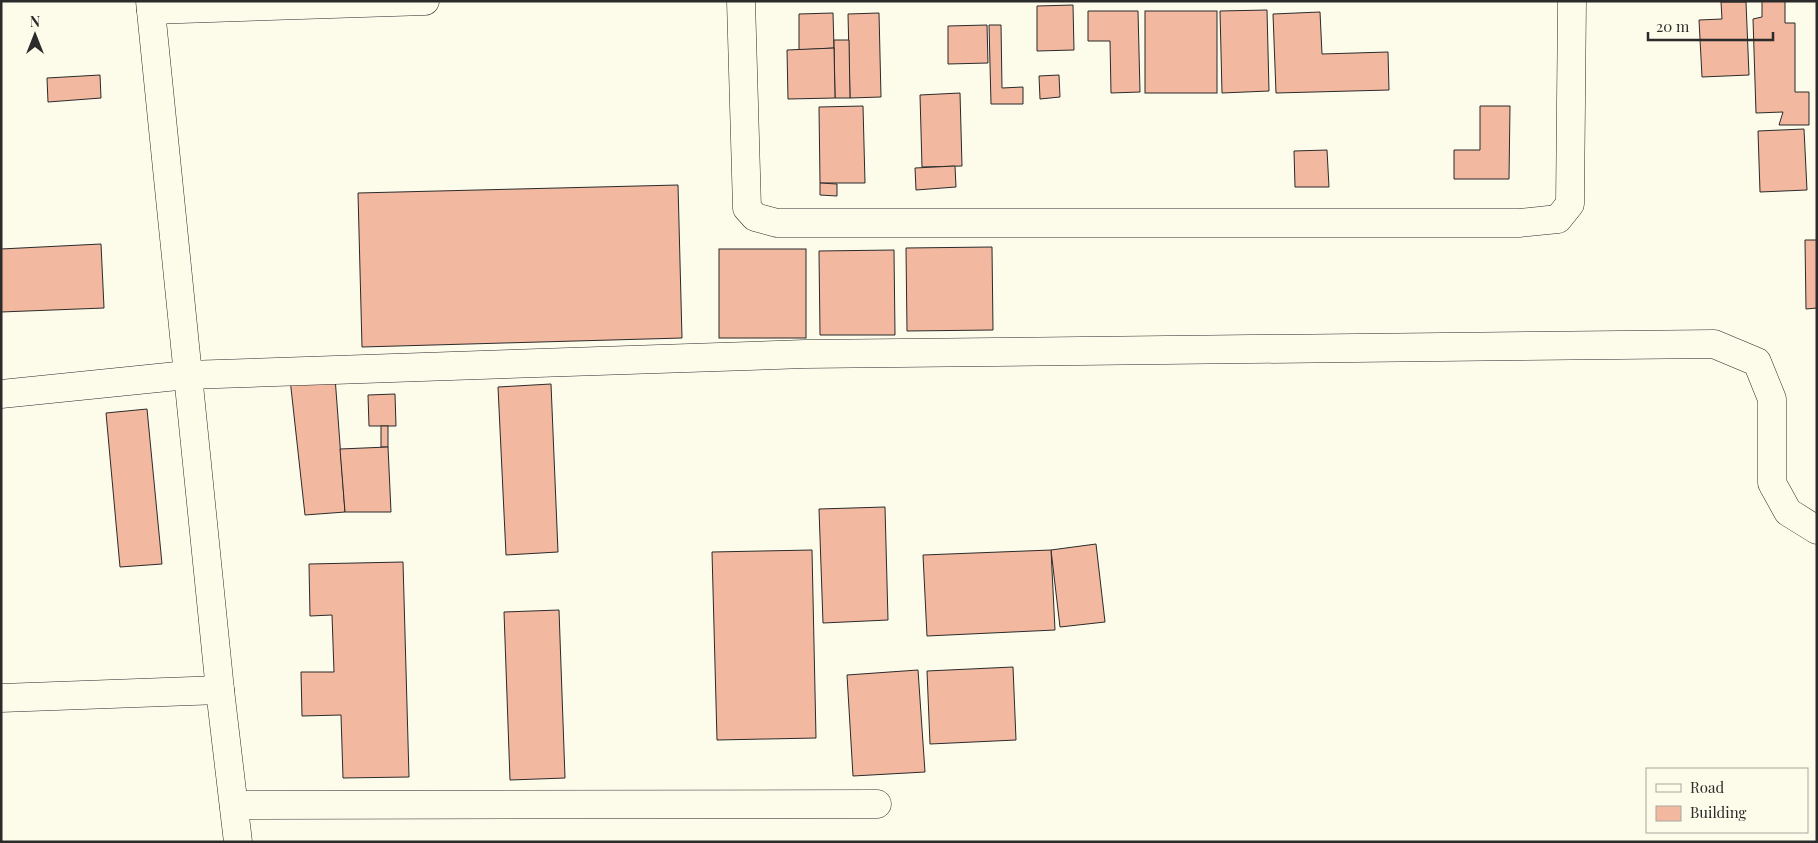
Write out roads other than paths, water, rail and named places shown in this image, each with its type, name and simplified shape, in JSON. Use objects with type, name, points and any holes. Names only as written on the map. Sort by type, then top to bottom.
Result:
[{"type":"street","points":[[238,842],[220,690],[150,6],[425,1]]},
{"type":"street","points":[[741,1],[747,208],[755,217],[777,224],[1519,224],[1558,219],[1570,204],[1572,1]]},
{"type":"street","points":[[1,394],[188,375],[805,354],[1714,344],[1757,362],[1772,399],[1772,483],[1788,512],[1817,530]]},
{"type":"street","points":[[1,698],[220,690]]},
{"type":"street","points":[[234,806],[877,804]]}]
